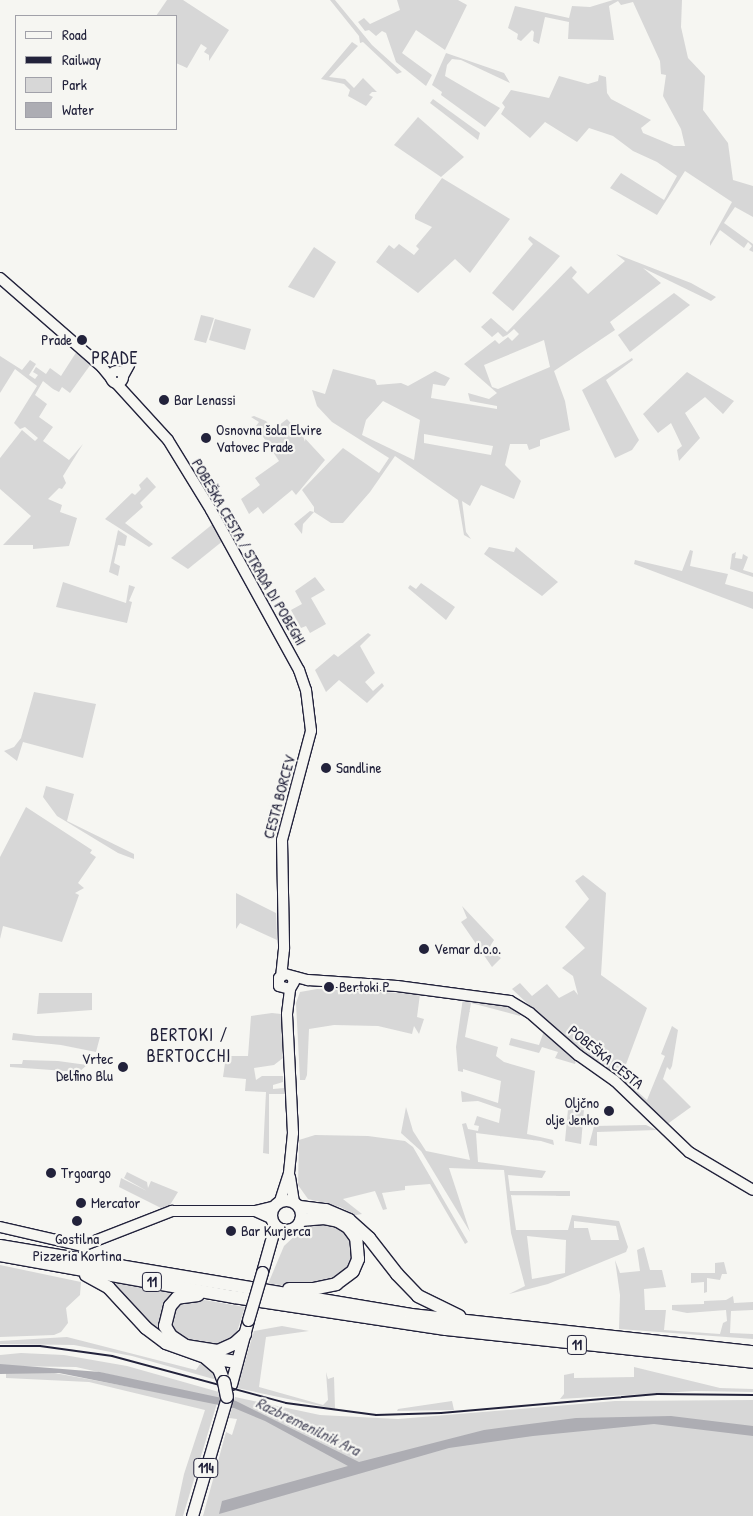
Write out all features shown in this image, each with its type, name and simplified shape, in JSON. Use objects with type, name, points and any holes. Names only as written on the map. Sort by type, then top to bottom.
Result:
[{"type":"highway","points":[[221,1285],[313,1289],[345,1279],[353,1271],[359,1249],[348,1227],[338,1221],[298,1209]]},
{"type":"highway","points":[[298,1209],[326,1210],[349,1220],[369,1238],[397,1274],[418,1296],[477,1324]]},
{"type":"highway","name":"11","points":[[0,1246],[221,1285],[477,1324],[753,1352]]},
{"type":"highway","name":"11","points":[[0,1255],[234,1297],[446,1329],[753,1362]]},
{"type":"highway","points":[[69,1267],[109,1288],[155,1336],[205,1357],[237,1362]]},
{"type":"highway","points":[[234,1297],[189,1295],[177,1298],[165,1315],[168,1331],[178,1342],[201,1350],[218,1351],[237,1362]]},
{"type":"highway","points":[[218,1351],[234,1344],[244,1334]]},
{"type":"highway","points":[[205,1357],[219,1369],[227,1383],[227,1397]]},
{"type":"main road","points":[[271,1246],[287,1230],[297,1226],[298,1209],[275,1213]]},
{"type":"main road","points":[[275,1213],[287,1230]]},
{"type":"main road","points":[[227,1383],[237,1362],[271,1246],[275,1213]]},
{"type":"main road","name":"114","points":[[192,1516],[227,1397]]},
{"type":"street","name":"POBEŠKA CESTA / STRADA DI POBEGHI","points":[[0,278],[102,367],[117,376],[125,391],[168,440],[234,548],[301,674],[311,713]]},
{"type":"street","name":"CESTA BORCEV","points":[[289,1173],[293,1133],[287,1014],[288,982],[284,949],[282,840],[306,757],[311,713]]},
{"type":"street","name":"POBEŠKA CESTA","points":[[288,982],[308,980],[397,986],[510,1001],[525,1009],[578,1056],[615,1081],[689,1152],[753,1190]]},
{"type":"street","points":[[289,1173],[298,1209]]},
{"type":"street","points":[[0,1227],[73,1246],[89,1245],[156,1216],[180,1210],[254,1210],[275,1213],[289,1173]]},
{"type":"green space","points":[[167,0],[183,0],[229,30],[209,61],[209,55],[204,52],[207,48],[201,44],[187,68],[178,64],[178,15],[157,15]]},
{"type":"green space","points":[[330,0],[335,0],[372,45],[402,72],[397,74],[363,42],[360,43],[359,36]]},
{"type":"green space","points":[[397,0],[458,0],[467,5],[445,50],[416,30],[402,53],[432,75],[426,86],[396,62],[386,33],[382,31],[376,36],[369,30],[365,31],[358,22],[364,18],[370,24],[400,10]]},
{"type":"green space","points":[[613,0],[682,0],[681,27],[688,58],[705,76],[703,110],[728,143],[733,180],[753,186],[753,217],[735,207],[724,223],[753,244],[753,252],[749,250],[752,246],[748,242],[744,248],[720,230],[710,246],[710,242],[732,202],[685,171],[657,215],[610,188],[621,173],[664,200],[677,176],[657,162],[633,151],[613,136],[589,128],[577,142],[545,122],[530,138],[501,114],[505,107],[502,103],[511,90],[549,98],[559,76],[588,84],[598,81],[599,75],[606,77],[607,93],[611,99],[651,120],[641,128],[643,133],[674,146],[685,146],[681,129],[663,96],[666,75],[661,74],[660,61],[633,2],[621,5],[618,1],[609,6],[614,40],[568,39],[569,22],[545,17],[539,44],[533,41],[534,32],[532,30],[521,41],[517,39],[518,34],[508,28],[515,6],[569,18],[572,6],[590,7]]},
{"type":"green space","points":[[352,42],[358,46],[329,77],[345,79],[354,88],[363,78],[377,92],[372,92],[369,95],[373,97],[366,106],[348,96],[350,90],[344,84],[321,79]]},
{"type":"green space","points":[[446,53],[504,73],[510,83],[461,60],[452,59],[447,65],[445,76],[500,108],[485,127],[441,95],[442,92],[432,85]]},
{"type":"green space","points":[[433,99],[480,133],[478,140],[430,103]]},
{"type":"green space","points":[[418,117],[464,157],[441,177],[394,145]]},
{"type":"green space","points":[[442,178],[510,219],[470,273],[455,259],[418,293],[376,262],[389,245],[394,249],[399,244],[414,255],[419,249],[416,246],[432,227],[415,219],[415,215]]},
{"type":"green space","points":[[530,236],[560,256],[513,311],[492,293],[533,244],[528,239]]},
{"type":"green space","points":[[314,247],[336,262],[314,298],[288,287]]},
{"type":"green space","points":[[616,254],[691,283],[716,297],[711,301],[643,268],[661,283],[610,322],[615,330],[554,371],[565,401],[570,430],[540,440],[540,446],[529,450],[527,444],[510,444],[505,465],[521,481],[514,499],[481,485],[470,506],[462,501],[466,532],[471,539],[464,535],[458,500],[395,456],[370,492],[343,523],[331,523],[314,512],[314,507],[302,490],[343,448],[379,473],[389,458],[332,422],[317,406],[312,390],[325,394],[333,369],[375,380],[377,385],[401,383],[408,386],[435,371],[450,378],[445,386],[433,384],[431,398],[497,409],[497,406],[470,401],[468,393],[489,399],[497,393],[464,364],[495,340],[499,344],[508,337],[512,341],[519,334],[514,329],[503,337],[498,332],[492,337],[481,327],[491,318],[507,332],[571,266],[577,272],[572,278],[588,294],[625,261]],"holes":[[[544,340],[550,367],[498,389],[492,387],[484,365]],[[383,401],[420,420],[414,460],[362,435],[366,420]],[[424,434],[493,446],[491,455],[424,443]]]},
{"type":"green space","points":[[674,293],[690,305],[630,352],[618,335]]},
{"type":"green space","points":[[201,315],[214,318],[206,343],[194,340]]},
{"type":"green space","points":[[215,319],[251,329],[245,350],[209,340]]},
{"type":"green space","points":[[77,351],[91,364],[70,393],[62,387],[59,392],[43,381],[35,395],[47,404],[39,417],[53,427],[43,441],[69,460],[83,444],[63,476],[66,483],[62,489],[59,488],[48,499],[62,505],[60,512],[77,518],[69,546],[33,549],[33,545],[3,545],[31,516],[0,489],[0,458],[22,430],[35,441],[38,438],[25,427],[20,429],[14,423],[37,386],[15,369],[0,393],[0,356],[22,370],[30,360],[36,364],[29,375],[35,379],[38,375],[33,372],[36,367],[46,374],[50,368],[61,376]]},
{"type":"green space","points":[[632,358],[633,360],[606,380],[639,440],[632,450],[615,458],[582,390]]},
{"type":"green space","points":[[687,372],[734,401],[723,414],[705,397],[685,413],[700,438],[679,461],[677,450],[682,446],[671,423],[658,433],[643,414]]},
{"type":"green space","points":[[254,416],[266,421],[273,430],[287,419],[325,460],[296,495],[292,490],[263,514],[258,507],[249,514],[241,499],[260,485],[255,478],[279,461],[256,426],[259,422],[251,417]]},
{"type":"green space","points":[[147,477],[156,487],[140,503],[143,507],[125,523],[153,544],[149,547],[105,519],[132,493],[135,495],[141,489],[139,485]]},
{"type":"green space","points":[[310,511],[314,512],[303,524],[302,534],[294,524]]},
{"type":"green space","points":[[214,523],[224,540],[188,569],[171,558]]},
{"type":"green space","points":[[118,530],[127,536],[125,546],[118,545],[114,563],[120,566],[118,576],[109,572]]},
{"type":"green space","points":[[489,547],[514,552],[516,547],[558,582],[542,596],[484,554]]},
{"type":"green space","points":[[690,550],[693,551],[690,566],[728,574],[725,584],[753,592],[753,609],[634,564],[635,560],[682,571]]},
{"type":"green space","points":[[736,552],[735,558],[742,559],[743,554],[748,557],[743,570],[753,573],[753,577],[730,569],[732,554]]},
{"type":"green space","points":[[315,577],[325,590],[311,598],[326,624],[310,633],[306,626],[301,628],[291,610],[302,604],[295,591]]},
{"type":"green space","points":[[63,582],[126,603],[129,585],[135,587],[129,601],[132,602],[127,623],[56,607]]},
{"type":"green space","points":[[421,583],[455,607],[446,620],[408,588],[410,585],[416,589]]},
{"type":"green space","points":[[368,633],[371,635],[360,646],[375,673],[365,682],[373,691],[382,683],[384,686],[367,703],[339,680],[326,692],[315,670],[334,654],[338,657]]},
{"type":"green space","points":[[34,692],[96,704],[83,758],[23,742],[17,761],[4,751],[14,747],[21,738]]},
{"type":"green space","points":[[46,786],[74,794],[67,821],[134,854],[134,859],[118,853],[57,816],[43,797]]},
{"type":"green space","points":[[26,807],[92,850],[90,853],[96,857],[78,883],[84,888],[75,893],[79,895],[62,942],[3,926],[0,939],[0,857]]},
{"type":"green space","points":[[583,875],[606,893],[601,975],[647,1008],[625,1067],[626,1071],[623,1073],[630,1085],[647,1100],[665,1056],[661,1054],[672,1026],[678,1030],[672,1066],[670,1070],[667,1067],[663,1079],[691,1107],[666,1125],[581,1054],[512,989],[520,983],[532,996],[547,984],[559,998],[574,990],[578,995],[573,976],[562,968],[585,948],[565,927],[589,899],[575,881]]},
{"type":"green space","points":[[236,893],[276,913],[277,940],[240,923],[236,929]]},
{"type":"green space","points":[[462,906],[494,940],[489,948],[501,958],[492,967],[461,922],[467,918]]},
{"type":"green space","points":[[317,989],[420,994],[417,1017],[424,1019],[419,1034],[414,1026],[412,1034],[378,1026],[334,1025],[309,1029],[307,1075],[305,1080],[300,1080],[296,1003],[300,992]]},
{"type":"green space","points":[[39,993],[92,993],[92,1010],[37,1014]]},
{"type":"green space","points":[[463,998],[504,1004],[521,1012],[520,1016],[471,1003],[465,1037],[498,1047],[496,1056],[504,1062],[535,1071],[527,1134],[553,1140],[554,1145],[541,1141],[476,1133],[478,1162],[546,1171],[542,1178],[508,1175],[510,1191],[570,1191],[570,1196],[511,1195],[516,1230],[568,1230],[572,1215],[619,1221],[628,1247],[626,1252],[548,1284],[509,1294],[525,1286],[511,1233],[504,1170],[449,1168],[470,1232],[421,1151],[401,1133],[406,1107],[413,1131],[426,1151],[470,1160],[462,1124],[466,1123],[468,1129],[478,1131],[479,1126],[474,1125],[477,1116],[499,1123],[501,1109],[478,1101],[462,1102],[461,1091],[498,1103],[501,1081],[463,1069],[463,1072],[458,1071],[456,1047]],"holes":[[[574,1221],[616,1226],[619,1240],[591,1240],[588,1228],[574,1228]],[[527,1236],[566,1240],[565,1273],[532,1279]]]},
{"type":"green space","points":[[272,1013],[281,1014],[283,1058],[274,1065],[254,1068],[256,1080],[262,1076],[283,1076],[283,1082],[273,1085],[273,1089],[284,1088],[285,1094],[269,1094],[269,1154],[263,1153],[266,1092],[245,1091],[246,1079],[223,1077],[226,1056],[248,1056],[251,1016]]},
{"type":"green space","points":[[544,1031],[576,1061],[575,1064],[555,1058],[558,1052],[542,1047],[539,1053],[509,1045],[511,1038],[539,1045]]},
{"type":"green space","points":[[13,1033],[36,1036],[100,1037],[96,1052],[61,1045],[12,1040]]},
{"type":"green space","points":[[23,1060],[58,1061],[87,1065],[79,1072],[10,1067],[10,1064],[22,1064]]},
{"type":"green space","points":[[568,1109],[584,1109],[581,1144],[565,1141]]},
{"type":"green space","points":[[646,1125],[657,1130],[597,1132],[597,1146],[589,1145],[594,1126]]},
{"type":"green space","points":[[315,1135],[368,1136],[405,1141],[413,1147],[468,1242],[465,1244],[430,1184],[405,1186],[405,1190],[382,1193],[387,1209],[383,1210],[375,1191],[343,1199],[362,1214],[356,1215],[340,1207],[308,1199],[298,1185],[299,1140]]},
{"type":"green space","points":[[127,1172],[147,1182],[148,1188],[151,1181],[178,1192],[170,1205],[161,1208],[119,1187],[121,1178],[147,1191],[124,1178]]},
{"type":"green space","points":[[317,1224],[339,1224],[356,1247],[346,1274],[309,1287],[268,1284],[284,1246],[300,1231]]},
{"type":"green space","points":[[644,1247],[650,1270],[662,1270],[666,1287],[644,1289],[645,1310],[666,1310],[664,1330],[720,1334],[723,1323],[727,1321],[726,1310],[687,1313],[672,1310],[672,1305],[704,1304],[704,1301],[726,1300],[733,1296],[734,1303],[753,1302],[753,1310],[731,1311],[730,1333],[753,1334],[753,1339],[619,1329],[620,1295],[615,1260],[620,1273],[640,1271],[637,1250]]},
{"type":"green space","points":[[724,1262],[727,1274],[722,1274],[720,1280],[707,1278],[707,1292],[704,1293],[704,1282],[691,1283],[691,1273],[715,1273],[715,1263]]},
{"type":"green space","points":[[0,1265],[81,1282],[80,1295],[66,1308],[68,1323],[61,1332],[54,1335],[0,1337]]},
{"type":"green space","points":[[109,1282],[178,1294],[162,1311],[165,1339]]},
{"type":"green space","points":[[193,1298],[245,1307],[235,1338],[219,1347],[191,1343],[171,1329],[171,1312],[176,1305]]},
{"type":"green space","points":[[282,1326],[309,1331],[266,1337],[259,1387],[323,1405],[328,1400],[326,1372],[328,1379],[334,1377],[335,1409],[237,1388],[254,1331]]},
{"type":"green space","points":[[67,1337],[196,1370],[202,1361],[213,1371],[217,1380],[132,1356],[74,1345],[0,1344],[0,1341]]},
{"type":"green space","points":[[21,1353],[64,1355],[127,1366],[219,1392],[219,1399],[76,1367],[0,1366],[0,1355]]},
{"type":"green space","points":[[634,1367],[720,1388],[753,1389],[753,1392],[695,1391],[560,1399],[564,1394],[564,1375],[574,1373],[574,1378],[634,1377]]},
{"type":"green space","points":[[6,1371],[44,1371],[217,1403],[183,1516],[175,1516],[184,1474],[205,1410],[89,1382],[6,1378]]},
{"type":"green space","points":[[235,1397],[320,1415],[398,1419],[615,1401],[753,1400],[753,1516],[203,1516],[226,1432],[232,1435],[237,1419],[229,1418]]},
{"type":"green space","points":[[452,1401],[454,1410],[397,1411],[398,1409]]},
{"type":"water","points":[[0,1364],[100,1372],[236,1401],[359,1462],[484,1430],[576,1418],[671,1416],[753,1426],[753,1436],[654,1424],[533,1436],[449,1448],[219,1514],[222,1501],[348,1466],[265,1421],[234,1408],[59,1373],[0,1374]]},
{"type":"railway","points":[[0,1346],[40,1346],[112,1356],[286,1403],[376,1415],[441,1413],[657,1394],[753,1395]]},
{"type":"place","name":"Prade","points":[[82,340]]},
{"type":"place","name":"Bar Lenassi","points":[[164,400]]},
{"type":"place","name":"Osnovna šola Elvire Vatovec Prade","points":[[206,438]]},
{"type":"place","name":"Sandline","points":[[326,768]]},
{"type":"place","name":"Vemar d.o.o.","points":[[424,949]]},
{"type":"place","name":"Bertoki P","points":[[329,987]]},
{"type":"place","name":"Vrtec Delfino Blu","points":[[123,1067]]},
{"type":"place","name":"Oljčno olje Jenko","points":[[609,1111]]},
{"type":"place","name":"Trgoargo","points":[[51,1173]]},
{"type":"place","name":"Mercator","points":[[81,1203]]},
{"type":"place","name":"Gostilna Pizzeria Kortina","points":[[77,1221]]},
{"type":"place","name":"Bar Kurjerca","points":[[231,1231]]},
{"type":"district","name":"PRADE","points":[[115,358]]},
{"type":"district","name":"BERTOKI / BERTOCCHI","points":[[189,1046]]},
{"type":"water label","name":"Razbremenilnik Ara","points":[[308,1426]]}]
